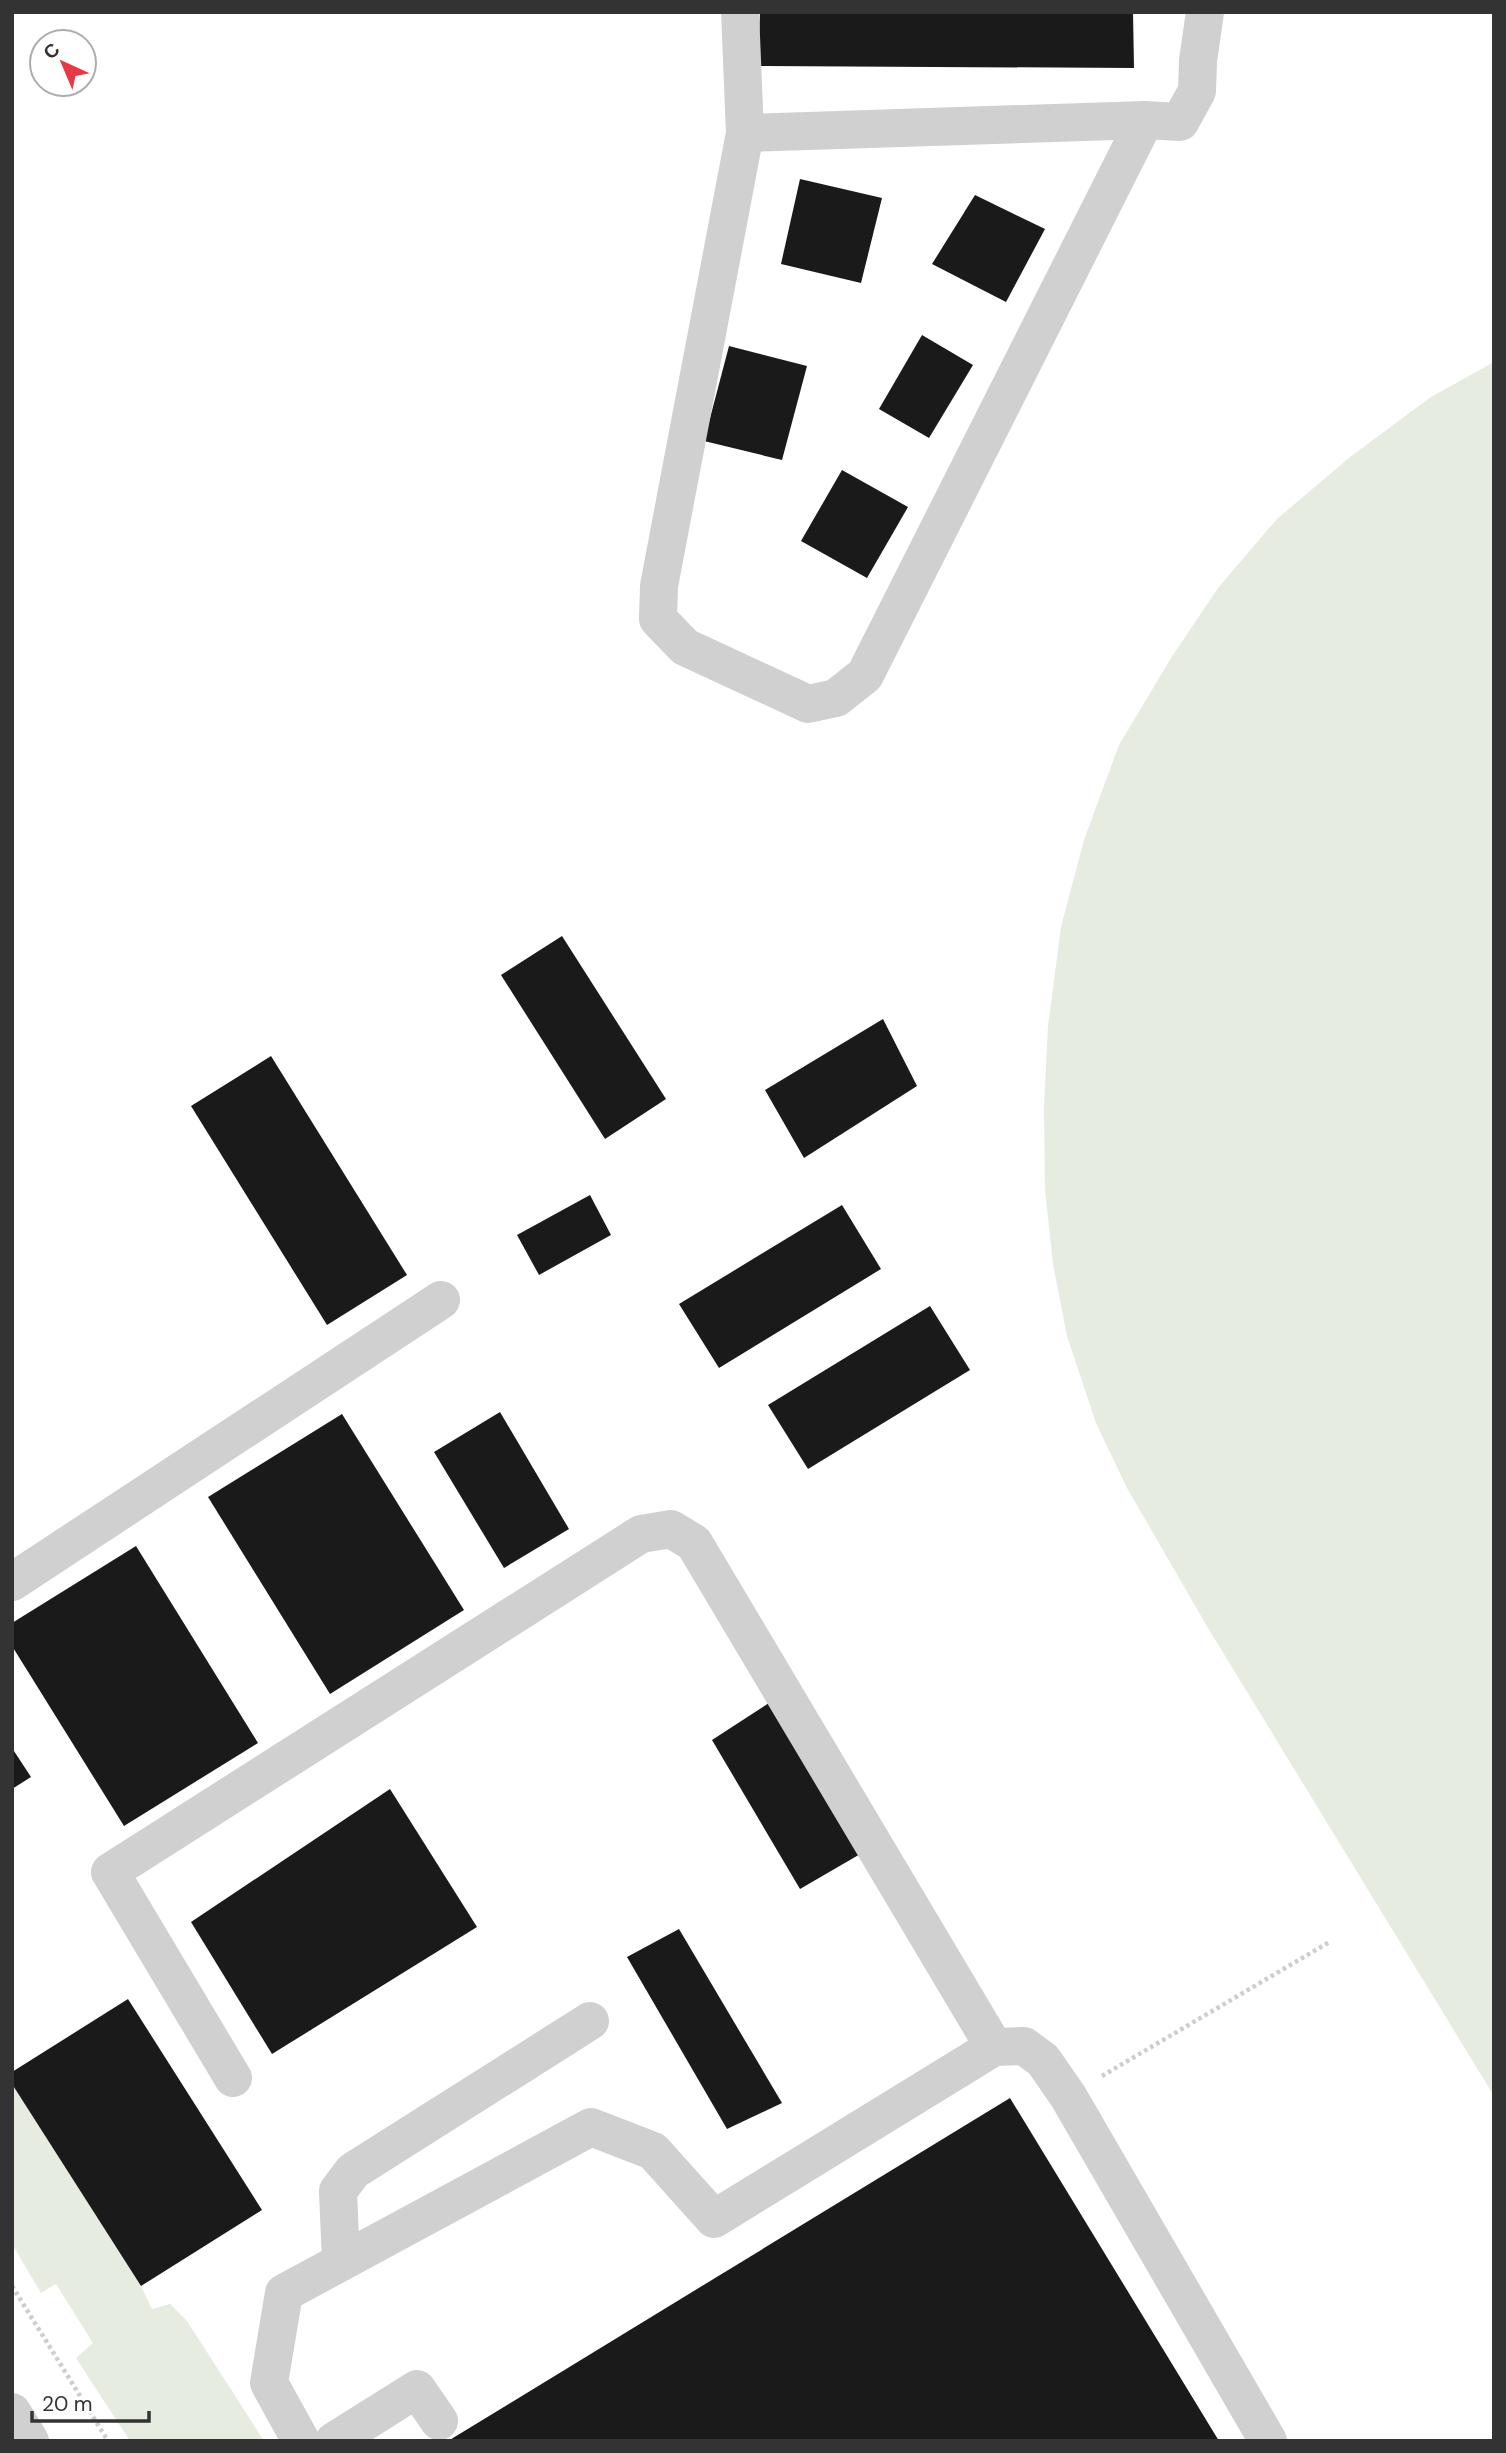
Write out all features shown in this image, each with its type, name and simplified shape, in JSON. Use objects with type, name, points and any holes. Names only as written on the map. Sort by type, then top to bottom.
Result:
[{"type":"street","points":[[740,12],[745,133],[659,586],[658,619],[685,648],[808,704],[836,698],[865,675],[1145,120]]},
{"type":"street","points":[[745,133],[1145,120],[1180,122],[1198,91],[1198,61],[1205,12]]},
{"type":"street","points":[[12,1582],[441,1300]]},
{"type":"street","points":[[233,2078],[110,1872],[641,1534],[671,1529],[694,1543],[994,2048]]},
{"type":"street","points":[[341,2262],[338,2191],[352,2171],[590,2021]]},
{"type":"street","points":[[301,2441],[269,2383],[284,2292],[591,2127],[653,2151],[714,2219],[994,2048],[1024,2046],[1043,2060],[1068,2096],[1268,2441]]},
{"type":"street","points":[[334,2441],[417,2389],[439,2421]]},
{"type":"street","points":[[12,2412],[30,2441]]},
{"type":"path","points":[[1068,2096],[1331,1941]]},
{"type":"path","points":[[12,2286],[108,2441]]},
{"type":"shaded area","points":[[1494,362],[1494,2096],[1208,1628],[1127,1488],[1096,1423],[1067,1336],[1053,1264],[1045,1189],[1044,1107],[1048,1026],[1061,927],[1084,840],[1119,745],[1171,658],[1218,588],[1277,519],[1350,457],[1431,397]]},
{"type":"shaded area","points":[[12,2084],[141,2286],[152,2309],[170,2304],[187,2321],[264,2441],[130,2441],[76,2358],[93,2343],[56,2284],[41,2293],[12,2244]]},
{"type":"building","points":[[760,12],[1133,12],[1134,68],[758,66]]},
{"type":"building","points":[[800,179],[882,198],[861,283],[781,264]]},
{"type":"building","points":[[975,195],[1045,229],[1006,302],[932,264]]},
{"type":"building","points":[[922,335],[973,365],[929,438],[879,409]]},
{"type":"building","points":[[729,346],[807,366],[782,460],[704,441]]},
{"type":"building","points":[[842,470],[908,507],[867,578],[801,541]]},
{"type":"building","points":[[562,936],[666,1099],[605,1139],[501,975]]},
{"type":"building","points":[[883,1019],[917,1086],[804,1158],[765,1090]]},
{"type":"building","points":[[271,1056],[407,1275],[327,1325],[191,1106]]},
{"type":"building","points":[[590,1195],[611,1235],[539,1275],[517,1235]]},
{"type":"building","points":[[842,1205],[881,1269],[719,1368],[679,1304]]},
{"type":"building","points":[[930,1306],[970,1370],[808,1469],[768,1405]]},
{"type":"building","points":[[500,1412],[569,1529],[504,1568],[434,1452]]},
{"type":"building","points":[[342,1414],[464,1610],[330,1694],[208,1497]]},
{"type":"building","points":[[136,1546],[258,1743],[124,1826],[12,1646],[12,1623]]},
{"type":"building","points":[[769,1703],[862,1853],[800,1889],[712,1740]]},
{"type":"building","points":[[12,1748],[31,1777],[12,1789]]},
{"type":"building","points":[[390,1789],[477,1927],[272,2054],[191,1922]]},
{"type":"building","points":[[679,1929],[782,2103],[727,2129],[627,1957]]},
{"type":"building","points":[[128,1999],[262,2210],[141,2286],[12,2084],[12,2072]]},
{"type":"building","points":[[1010,2098],[1219,2441],[448,2441]]}]
